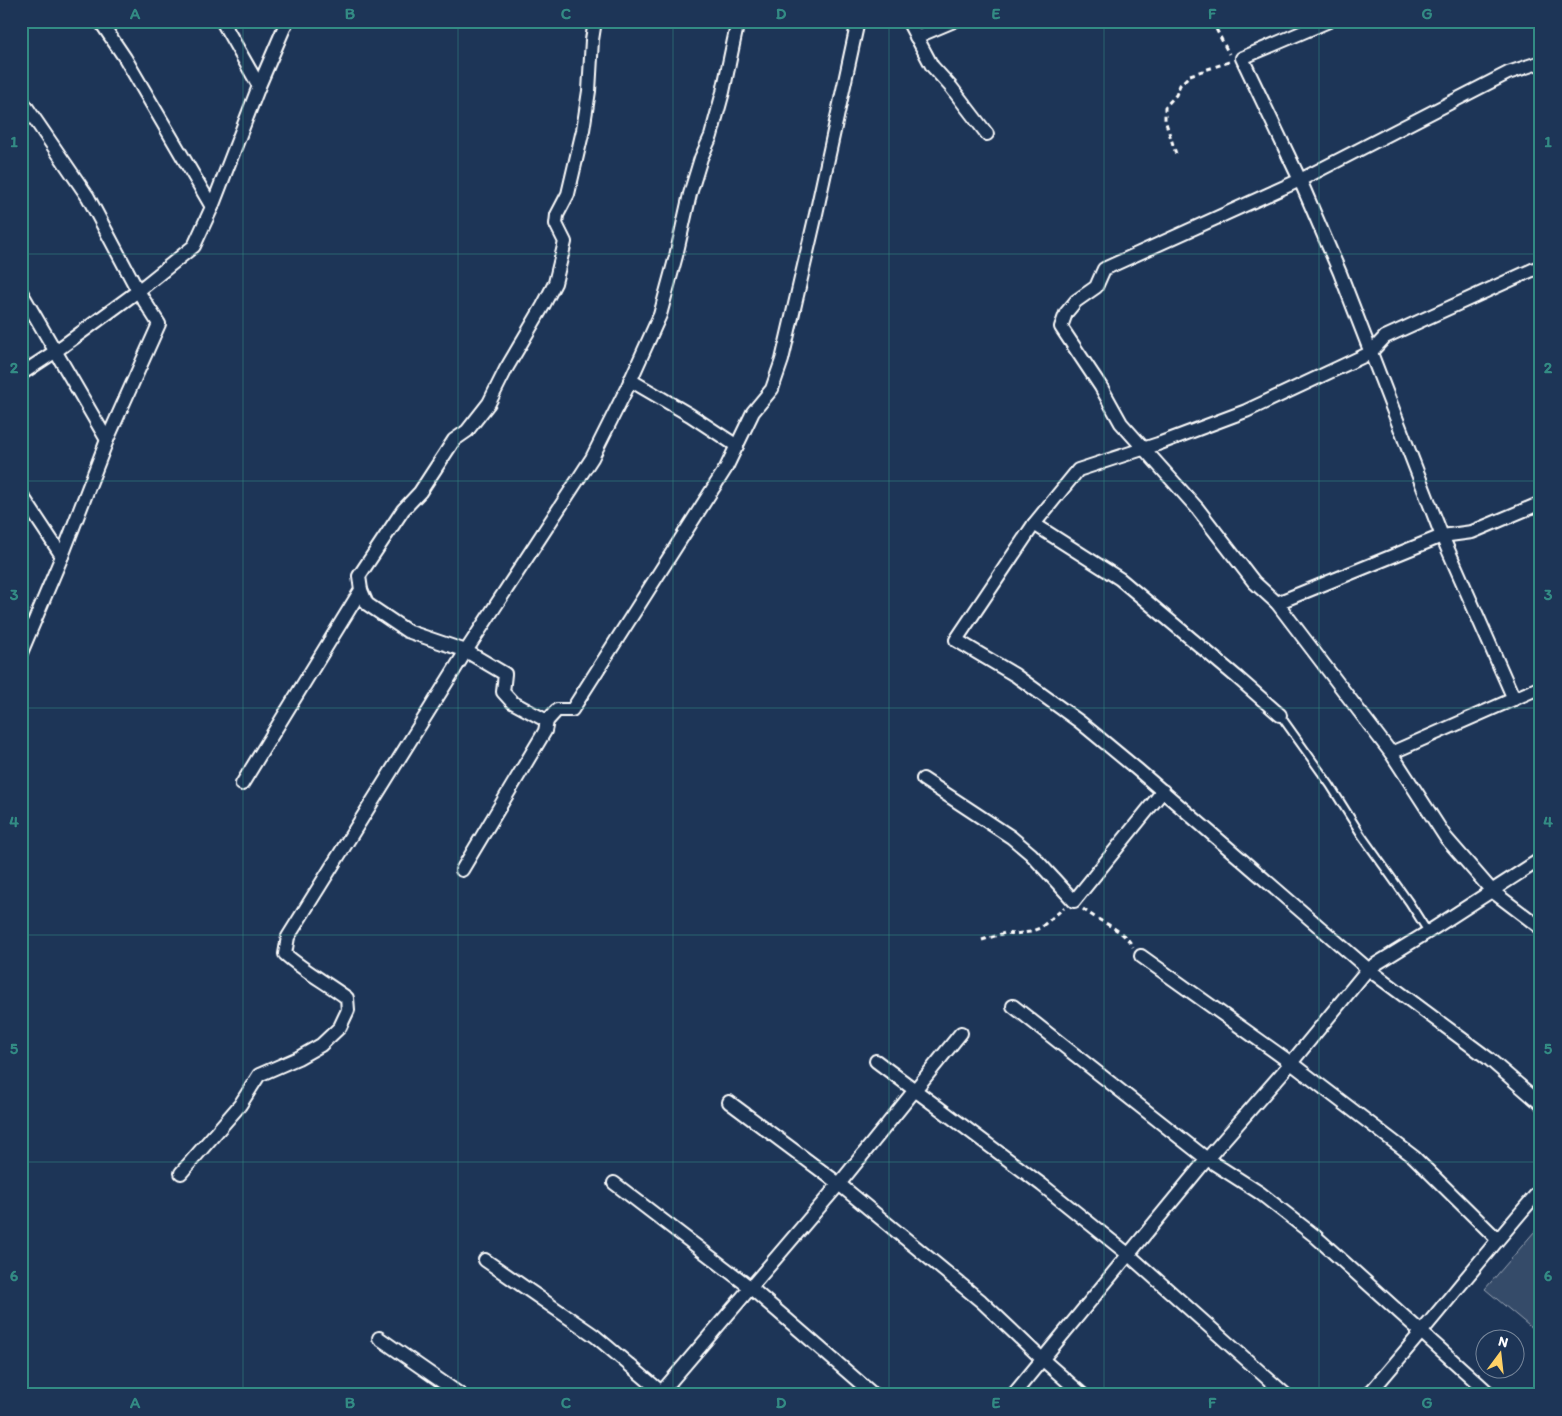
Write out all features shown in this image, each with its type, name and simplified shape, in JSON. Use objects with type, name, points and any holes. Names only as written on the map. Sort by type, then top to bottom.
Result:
[{"type":"street","points":[[100,21],[125,58],[212,207]]},
{"type":"street","points":[[222,21],[259,86]]},
{"type":"street","points":[[21,374],[138,291],[194,246],[212,207],[259,86],[287,21]]},
{"type":"street","points":[[547,721],[512,702],[503,692],[505,674],[466,650],[406,631],[367,604],[361,590],[359,576],[403,510],[420,492],[454,440],[467,431],[489,403],[555,283],[565,242],[556,224],[557,215],[568,194],[583,130],[589,91],[595,21]]},
{"type":"street","points":[[181,1173],[240,1105],[259,1075],[298,1058],[321,1045],[340,1027],[348,1010],[347,998],[326,982],[295,963],[285,954],[288,937],[466,650],[592,458],[660,315],[690,194],[701,158],[711,136],[723,92],[738,21]]},
{"type":"street","points":[[462,870],[546,731],[547,721],[557,710],[572,710],[726,468],[753,412],[772,389],[782,360],[858,21]]},
{"type":"street","points":[[908,21],[932,66],[951,87],[987,134]]},
{"type":"street","points":[[916,37],[954,21]]},
{"type":"street","points":[[1329,21],[1242,58],[1300,180],[1340,274],[1442,536],[1514,698]]},
{"type":"street","points":[[1541,62],[1508,73],[1300,180],[1104,269],[1096,287],[1076,301],[1066,313],[1061,327],[1101,387],[1121,423],[1197,508],[1254,582],[1276,604],[1391,753],[1446,838],[1492,891],[1541,928]]},
{"type":"street","points":[[21,99],[88,197],[138,291],[159,324],[107,440],[62,556],[21,653]]},
{"type":"street","points":[[1541,266],[1384,337],[1370,353],[1246,412],[1078,470],[1034,524],[956,640],[1015,675],[1080,722],[1163,791],[1368,969],[1489,1059],[1541,1104]]},
{"type":"street","points":[[21,292],[107,440]]},
{"type":"street","points":[[630,380],[690,414],[737,446]]},
{"type":"street","points":[[21,494],[62,556]]},
{"type":"street","points":[[1276,604],[1442,536],[1472,532],[1541,502]]},
{"type":"street","points":[[1034,524],[1120,579],[1280,715]]},
{"type":"street","points":[[242,784],[361,590]]},
{"type":"street","points":[[1391,753],[1541,687]]},
{"type":"street","points":[[923,779],[1010,837],[1031,854],[1074,901],[1163,791]]},
{"type":"street","points":[[1013,1395],[1207,1159],[1368,969],[1541,858]]},
{"type":"street","points":[[1141,956],[1290,1063],[1414,1157],[1497,1239]]},
{"type":"street","points":[[1013,1006],[1207,1159],[1260,1193],[1315,1236],[1491,1395]]},
{"type":"street","points":[[485,1260],[595,1336],[662,1394],[839,1184],[961,1033]]},
{"type":"street","points":[[876,1061],[1042,1185],[1129,1255],[1286,1395]]},
{"type":"street","points":[[729,1102],[839,1184],[982,1301],[1042,1359],[1083,1395]]},
{"type":"street","points":[[614,1183],[751,1288],[874,1395]]},
{"type":"street","points":[[1368,1395],[1422,1333],[1497,1239],[1541,1190]]},
{"type":"street","points":[[379,1338],[461,1395]]},
{"type":"lane","points":[[1280,715],[1330,785],[1362,836],[1410,902],[1428,932]]},
{"type":"path","points":[[1176,154],[1164,120],[1165,108],[1176,95],[1180,85],[1190,75],[1233,61],[1212,21]]},
{"type":"path","points":[[982,940],[1005,933],[1030,932],[1040,928],[1074,901],[1099,921],[1123,934],[1141,956]]},
{"type":"shaded area","points":[[1541,1224],[1541,1336],[1485,1289]]}]
